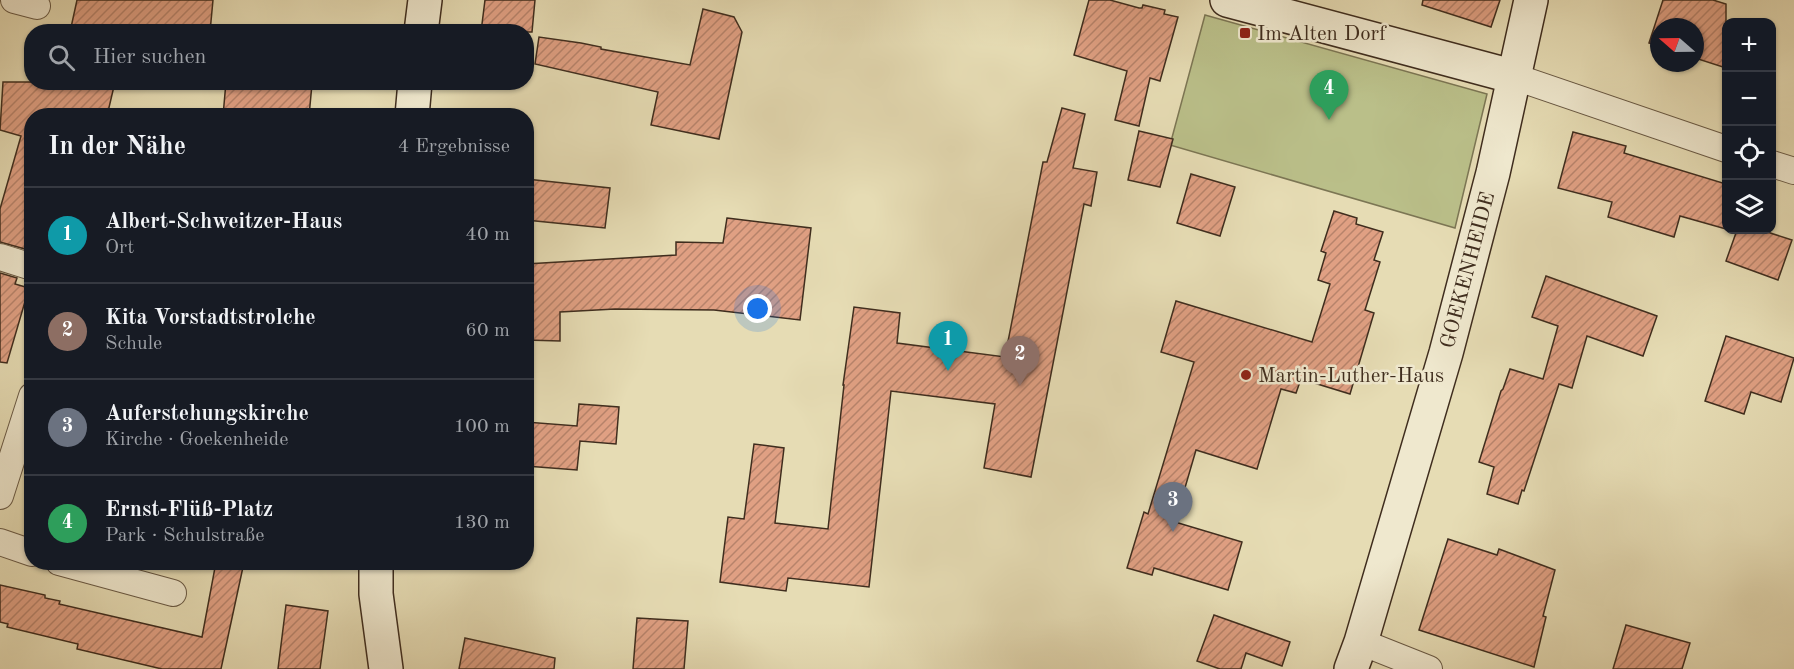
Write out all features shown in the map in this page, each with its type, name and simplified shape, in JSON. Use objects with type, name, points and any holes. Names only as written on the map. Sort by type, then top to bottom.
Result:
[{"type":"street","points":[[422,24],[425,0]]},
{"type":"street","points":[[1227,0],[1515,77],[1722,147]]},
{"type":"street","name":"GOEKENHEIDE","points":[[1356,656],[1446,353],[1493,173],[1531,0]]},
{"type":"street","points":[[413,108],[414,90]]},
{"type":"street","points":[[1776,165],[1794,171]]},
{"type":"street","points":[[0,257],[24,264]]},
{"type":"street","points":[[0,496],[24,421]]},
{"type":"street","points":[[0,542],[24,550]]},
{"type":"street","points":[[88,570],[173,593]]},
{"type":"street","points":[[376,570],[376,594],[386,669]]},
{"type":"street","points":[[1356,656],[1429,669]]},
{"type":"green space","points":[[1205,15],[1487,94],[1455,228],[1170,145]]},
{"type":"building","points":[[77,0],[213,0],[211,24],[72,24]]},
{"type":"building","points":[[485,0],[535,0],[533,24],[482,24]]},
{"type":"building","points":[[1089,0],[1110,0],[1139,8],[1143,5],[1165,10],[1164,14],[1178,17],[1160,81],[1150,78],[1139,126],[1115,120],[1127,71],[1074,55]]},
{"type":"building","points":[[1423,0],[1500,0],[1491,27],[1422,5]]},
{"type":"building","points":[[1663,0],[1713,0],[1726,4],[1726,18],[1722,18],[1722,67],[1704,61],[1704,18],[1657,18]]},
{"type":"building","points":[[703,9],[734,17],[742,32],[719,139],[651,125],[658,92],[535,64],[539,37],[690,65]]},
{"type":"building","points":[[3,82],[24,82],[24,90],[113,90],[109,108],[24,108],[24,249],[0,242],[0,209],[21,136],[0,130]]},
{"type":"building","points":[[225,90],[311,90],[310,108],[224,108]]},
{"type":"building","points":[[1062,108],[1085,114],[1073,168],[1097,172],[1091,206],[1084,204],[1031,477],[984,468],[995,404],[891,391],[869,587],[788,578],[786,591],[720,582],[728,517],[744,519],[754,444],[784,448],[775,523],[828,529],[843,385],[854,307],[900,313],[897,343],[1005,357],[1043,162],[1047,162]]},
{"type":"building","points":[[1139,131],[1173,139],[1160,187],[1128,180]]},
{"type":"building","points":[[1573,132],[1626,146],[1624,153],[1722,183],[1722,228],[1680,216],[1674,237],[1608,217],[1612,202],[1558,188]]},
{"type":"building","points":[[1191,174],[1235,187],[1220,236],[1177,223]]},
{"type":"building","points":[[534,180],[610,188],[605,228],[534,221]]},
{"type":"building","points":[[1334,211],[1357,218],[1356,224],[1383,232],[1374,260],[1380,262],[1365,310],[1374,313],[1350,394],[1301,379],[1296,393],[1281,389],[1257,469],[1196,450],[1175,522],[1242,542],[1228,590],[1154,568],[1152,575],[1127,568],[1144,512],[1148,514],[1194,362],[1161,352],[1176,301],[1312,342],[1330,284],[1318,280],[1326,253],[1321,251]]},
{"type":"building","points":[[727,218],[811,228],[800,320],[714,310],[615,309],[560,312],[560,341],[534,340],[534,264],[676,255],[676,242],[723,243]]},
{"type":"building","points":[[1736,234],[1773,234],[1792,240],[1778,280],[1726,261]]},
{"type":"building","points":[[0,273],[17,278],[15,284],[24,287],[24,305],[7,363],[0,362]]},
{"type":"building","points":[[1546,276],[1657,316],[1643,356],[1587,336],[1572,388],[1559,384],[1518,504],[1487,494],[1494,467],[1479,462],[1510,369],[1543,379],[1558,326],[1532,317]]},
{"type":"building","points":[[1726,336],[1794,358],[1781,402],[1751,392],[1744,414],[1705,401]]},
{"type":"building","points":[[579,404],[619,407],[616,444],[580,441],[577,470],[534,467],[534,423],[577,426]]},
{"type":"building","points":[[1448,539],[1497,555],[1499,549],[1555,570],[1543,616],[1546,617],[1534,667],[1419,630]]},
{"type":"building","points":[[215,570],[242,570],[221,669],[162,669],[77,649],[78,644],[7,627],[8,624],[0,622],[0,585],[45,595],[45,598],[60,601],[59,604],[202,637]]},
{"type":"building","points":[[286,605],[328,611],[320,669],[278,669]]},
{"type":"building","points":[[1214,615],[1290,642],[1282,666],[1246,653],[1241,669],[1220,669],[1197,661]]},
{"type":"building","points":[[637,618],[688,621],[684,669],[633,669]]},
{"type":"building","points":[[1626,625],[1690,643],[1682,669],[1613,669]]},
{"type":"building","points":[[465,638],[555,658],[554,669],[459,669]]},
{"type":"place","name":"Im Alten Dorf","points":[[1245,33]]},
{"type":"place","name":"Ernst-Flüß-Platz","points":[[1329,120]]},
{"type":"place","name":"Albert-Schweitzer-Haus","points":[[948,371]]},
{"type":"place","name":"Martin-Luther-Haus","points":[[1246,375]]},
{"type":"place","name":"Kita Vorstadtstrolche","points":[[1020,386]]},
{"type":"place","name":"Auferstehungskirche","points":[[1173,532]]}]
